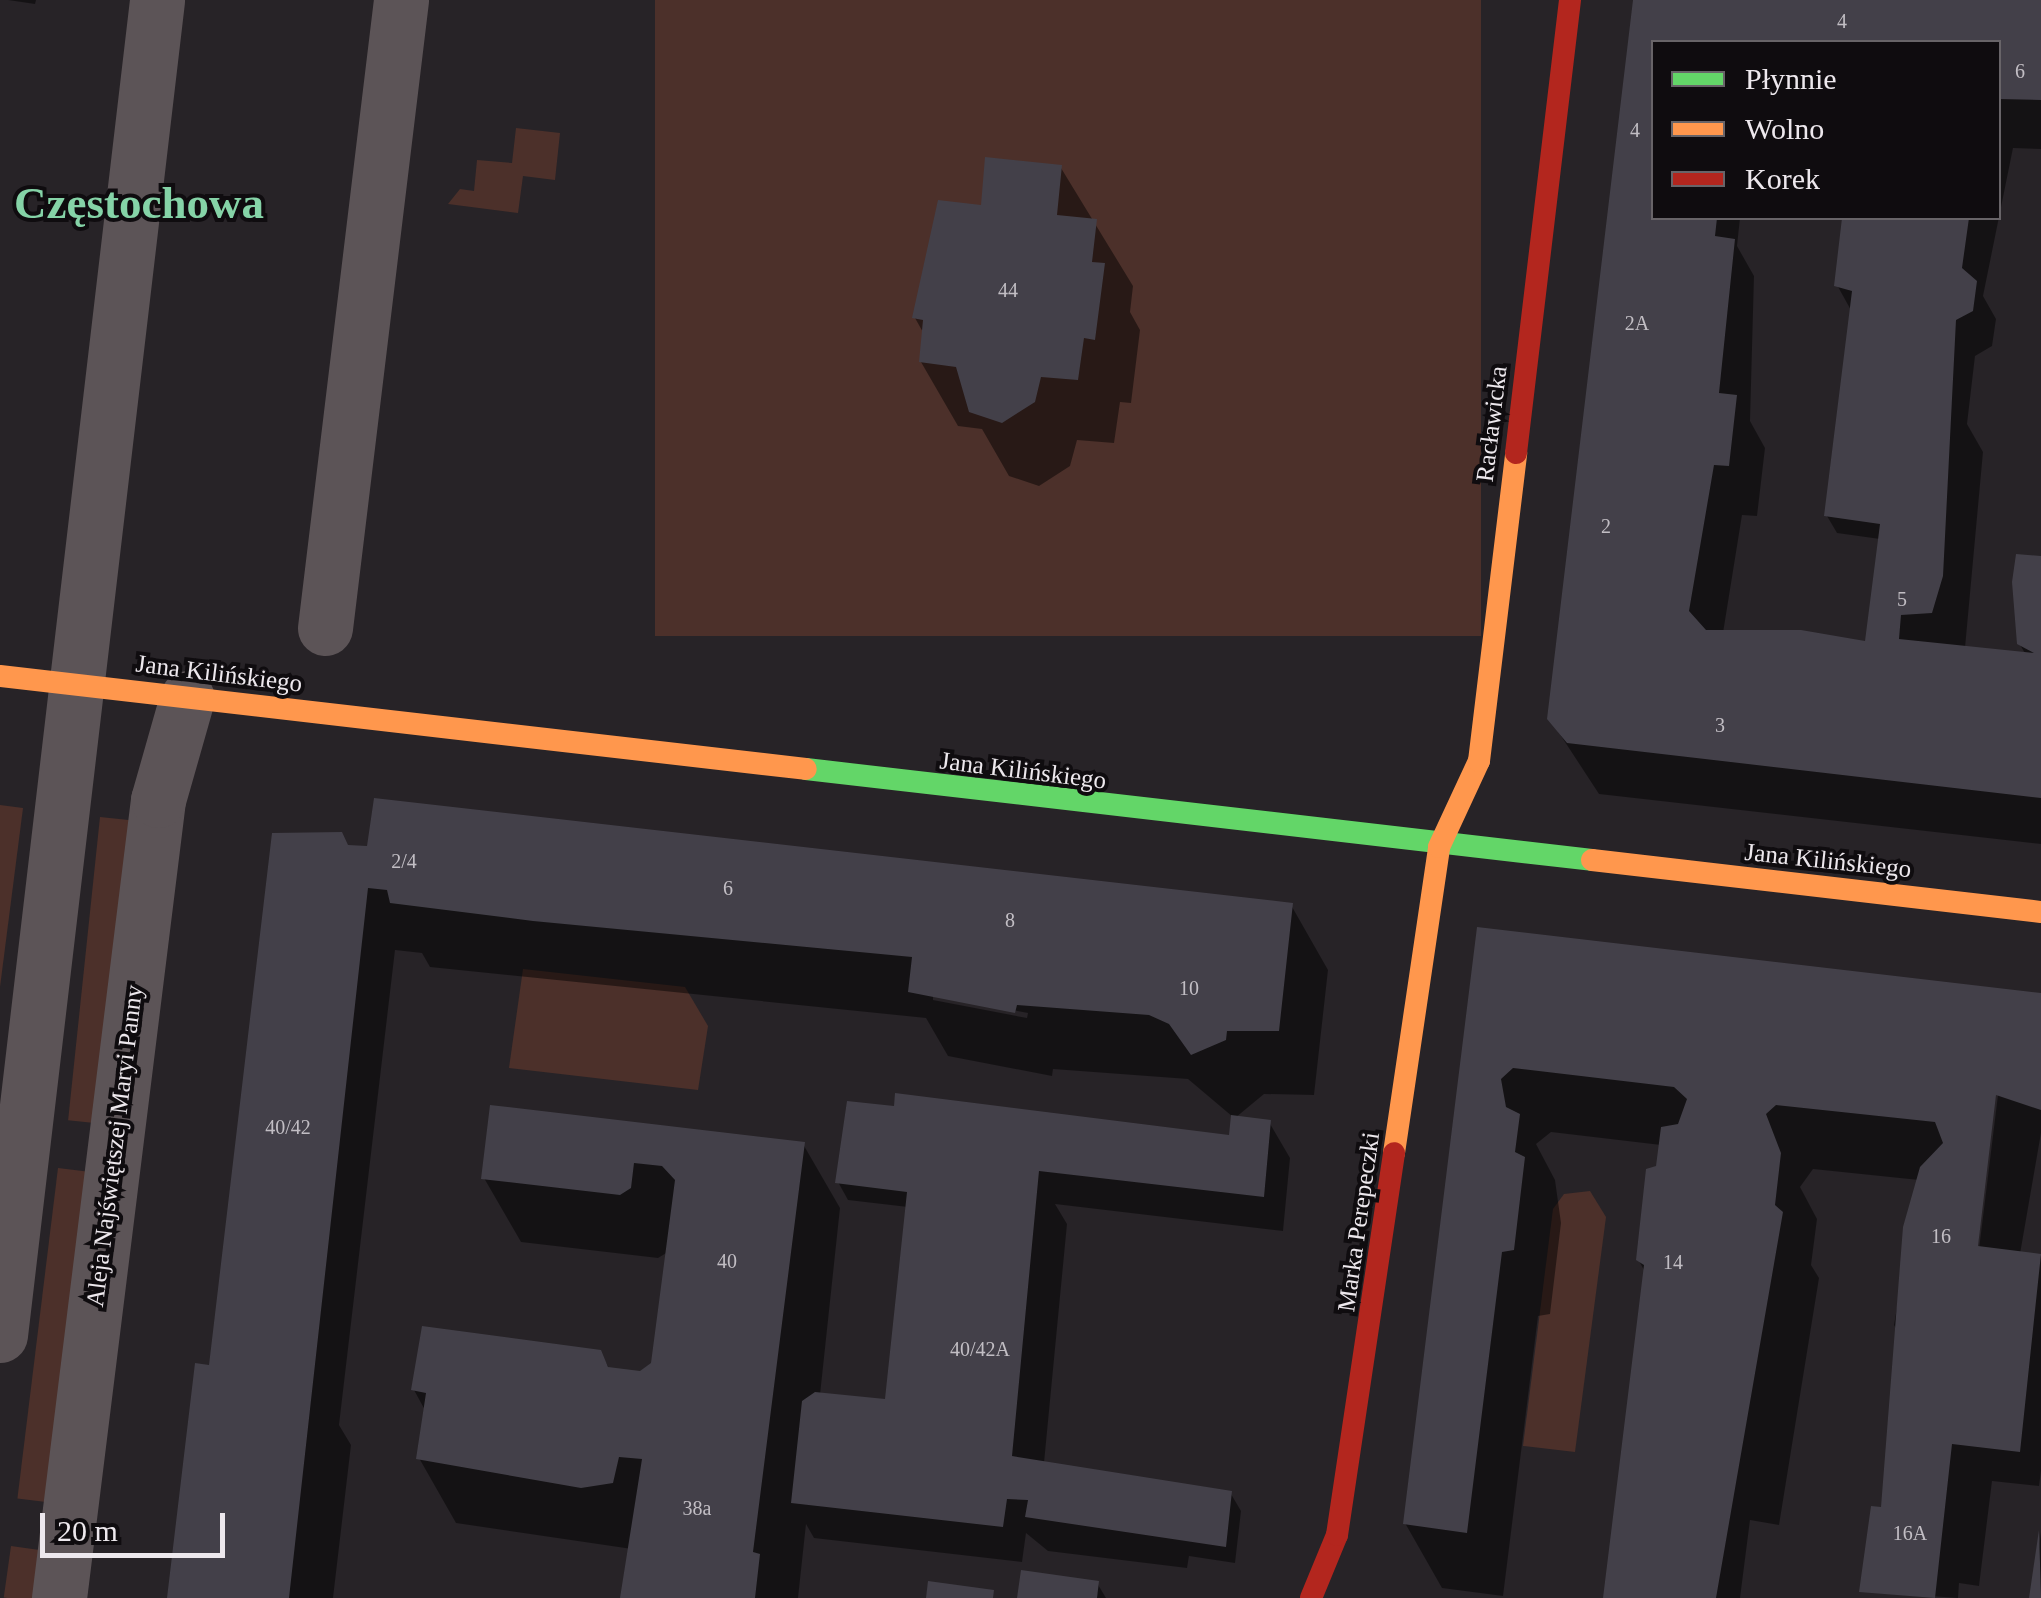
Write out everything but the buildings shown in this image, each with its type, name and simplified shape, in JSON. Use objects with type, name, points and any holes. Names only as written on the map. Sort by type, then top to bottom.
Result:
[{"type":"street","points":[[0,1335],[157,0]]},
{"type":"street","points":[[325,628],[400,0]]},
{"type":"street","name":"Racławicka","points":[[1439,847],[1479,760],[1570,0]]},
{"type":"street","name":"Jana Kilińskiego","points":[[0,676],[1439,847],[2041,912]]},
{"type":"street","name":"Aleja Najświętszej Maryi Panny","points":[[59,1598],[158,800],[187,698]]},
{"type":"street","name":"Marka Perepeczki","points":[[1311,1598],[1344,1498],[1439,847]]},
{"type":"shaded area","points":[[655,0],[1481,0],[1481,636],[655,636]]},
{"type":"shaded area","points":[[516,128],[560,133],[555,180],[523,176],[518,213],[448,204],[460,189],[474,191],[477,160],[512,163]]},
{"type":"shaded area","points":[[0,805],[23,808],[0,987]]},
{"type":"shaded area","points":[[100,817],[136,821],[104,1124],[68,1120]]},
{"type":"shaded area","points":[[523,969],[685,987],[708,1026],[698,1090],[509,1068]]},
{"type":"shaded area","points":[[58,1168],[93,1172],[52,1503],[17,1499]]},
{"type":"shaded area","points":[[1590,1191],[1606,1217],[1575,1452],[1523,1446],[1553,1209],[1564,1194]]},
{"type":"shaded area","points":[[11,1546],[47,1551],[40,1598],[4,1597]]},
{"type":"traffic: fast","points":[[806,769],[1592,860]]},
{"type":"traffic: slow","points":[[1394,1153],[1439,847],[1479,761],[1516,453]]},
{"type":"traffic: slow","points":[[0,676],[806,769]]},
{"type":"traffic: slow","points":[[1592,860],[2041,912]]},
{"type":"traffic: jam","points":[[1516,453],[1570,0]]},
{"type":"traffic: jam","points":[[1311,1598],[1337,1535],[1394,1153]]},
{"type":"district","name":"Częstochowa","points":[[139,204]]}]
